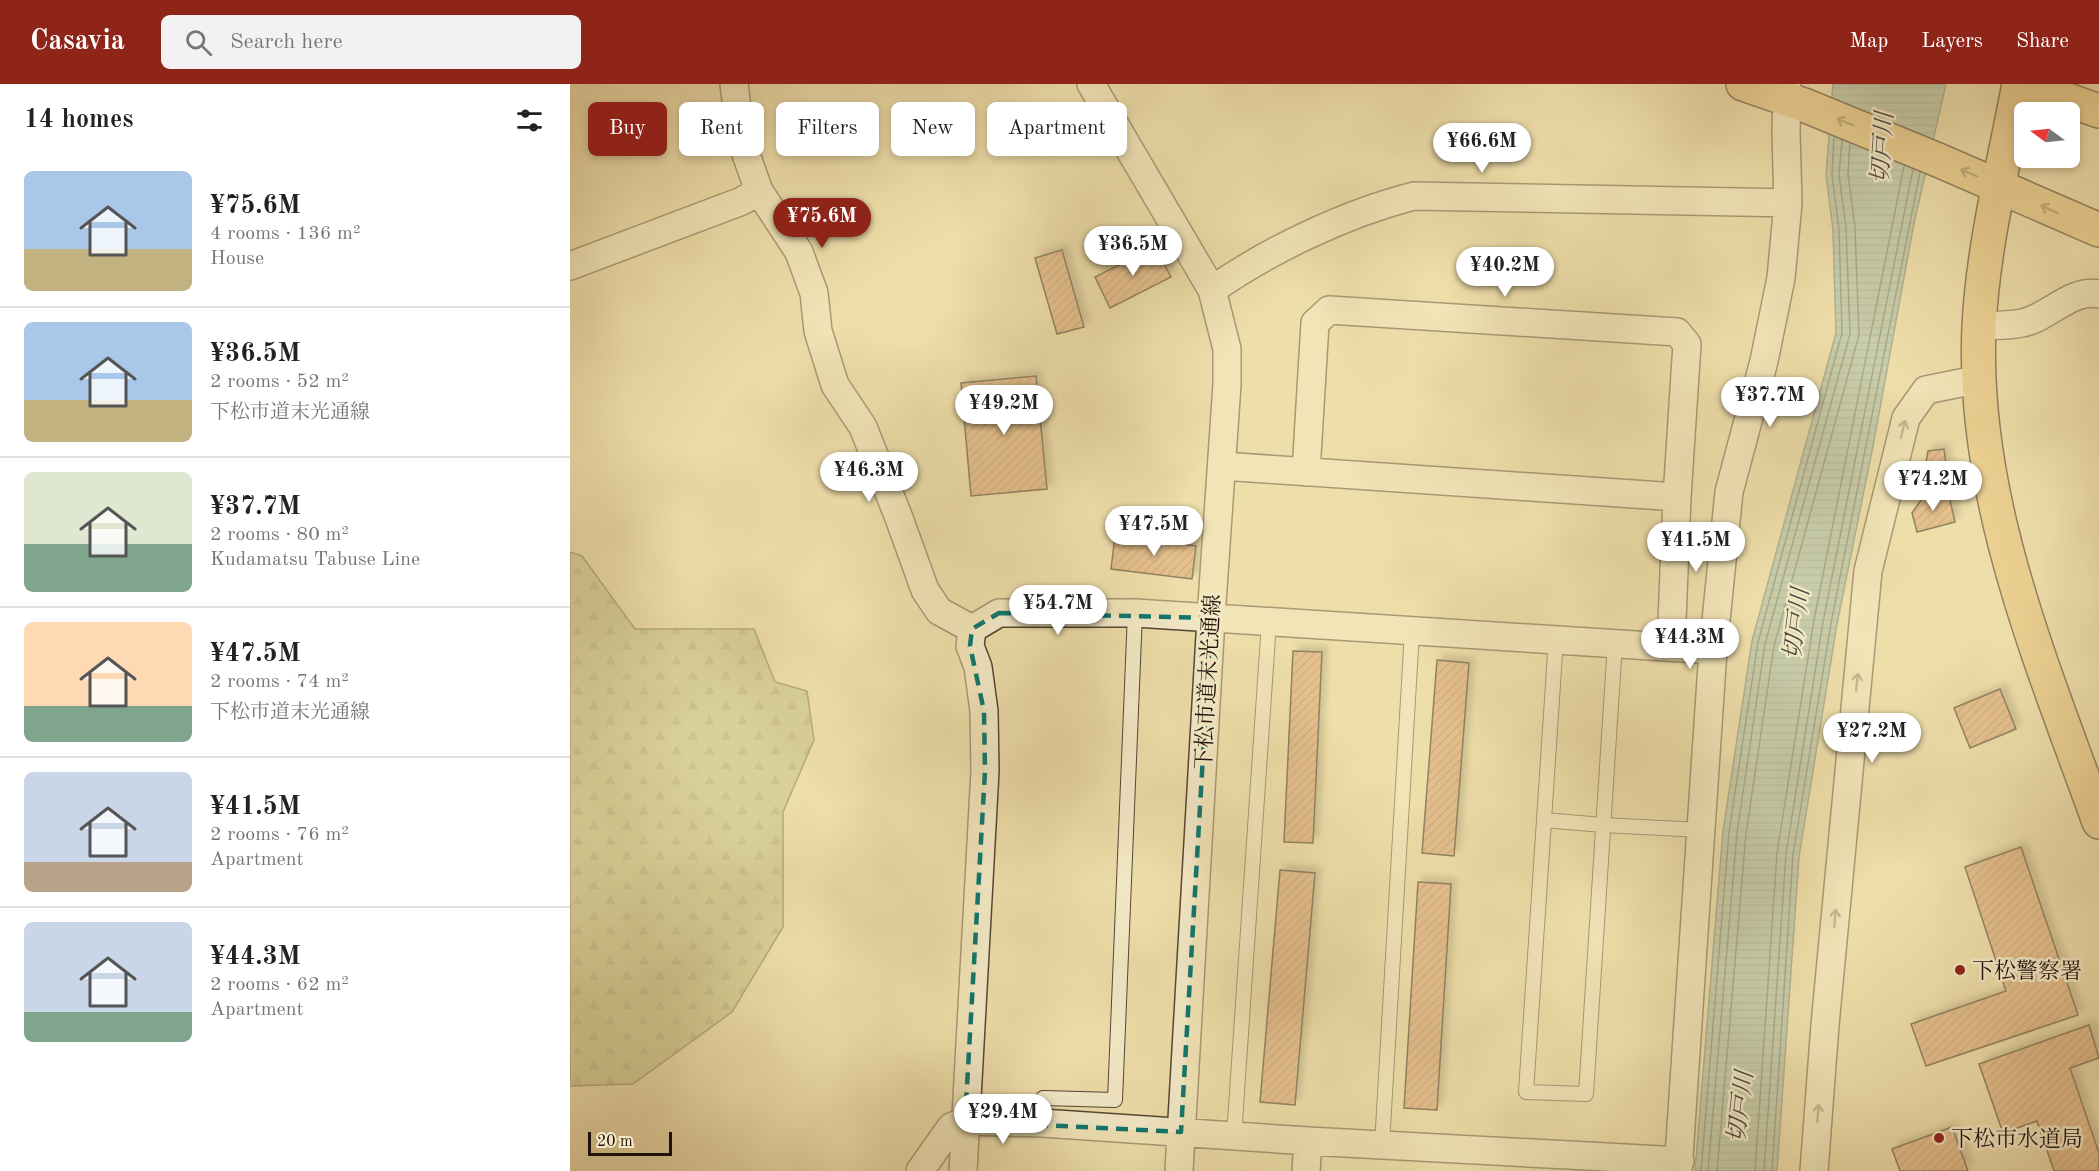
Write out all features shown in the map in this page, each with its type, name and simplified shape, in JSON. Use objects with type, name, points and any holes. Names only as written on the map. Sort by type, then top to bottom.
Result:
[{"type":"main road","points":[[1743,84],[1793,96],[2099,230]]},
{"type":"main road","points":[[2095,110],[2020,84],[1985,268],[1980,326],[1980,379],[1989,471],[2010,563],[2036,645],[2099,822]]},
{"type":"street","points":[[734,84],[741,140],[759,191],[799,252],[814,293],[818,331],[835,385],[863,427],[925,590],[939,611],[972,629]]},
{"type":"street","name":"下松市道末光通線","points":[[1091,84],[1212,290],[1227,349],[1222,466],[1179,1171]]},
{"type":"street","points":[[920,1171],[951,1127],[965,1121],[1042,1123],[1679,1166],[1713,650],[1729,492],[1764,361],[1781,278],[1788,203],[1793,96]]},
{"type":"street","points":[[570,266],[742,201],[759,191]]},
{"type":"street","points":[[1212,290],[1242,269],[1332,225],[1382,204],[1414,196],[1788,203]]},
{"type":"street","points":[[1980,326],[2021,324],[2043,316],[2075,295],[2096,292],[2099,294]]},
{"type":"street","points":[[1306,472],[1315,323],[1329,310],[1677,332],[1687,344],[1677,498],[1671,646]]},
{"type":"street","points":[[1814,1171],[1825,1025],[1868,571],[1906,418],[1926,390],[1980,379]]},
{"type":"street","points":[[1222,466],[1677,498]]},
{"type":"street","points":[[972,629],[999,613],[1135,613],[1713,650]]},
{"type":"street","points":[[963,1171],[985,771],[984,711],[978,667],[970,646],[972,629]]},
{"type":"street","points":[[1306,1171],[1308,1141]]},
{"type":"lane","points":[[1042,1123],[1043,1098],[1114,1100],[1135,613]]},
{"type":"lane","points":[[1234,1136],[1269,622]]},
{"type":"lane","points":[[1382,1145],[1412,631]]},
{"type":"lane","points":[[1556,639],[1526,1092],[1586,1094],[1615,643]]},
{"type":"lane","points":[[1544,820],[1701,830]]},
{"type":"highlighted area","points":[[999,613],[1211,618],[1181,1132],[965,1121],[985,771],[984,711],[970,646],[972,629]]},
{"type":"green space","points":[[570,552],[582,556],[635,629],[754,629],[775,682],[807,691],[814,740],[783,812],[783,927],[732,1012],[633,1084],[570,1086]]},
{"type":"water","name":"切戸川","points":[[1833,84],[1946,84],[1914,223],[1837,624],[1799,857],[1777,1171],[1695,1171],[1723,831],[1752,641],[1836,333],[1833,230],[1826,175]]},
{"type":"building","points":[[1155,247],[1171,277],[1110,308],[1095,277]]},
{"type":"building","points":[[1062,250],[1084,327],[1057,334],[1035,258]]},
{"type":"building","points":[[1036,376],[1047,489],[971,496],[961,383]]},
{"type":"building","points":[[1944,449],[1949,487],[1927,491],[1924,474],[1928,451]]},
{"type":"building","points":[[1948,491],[1955,522],[1917,532],[1912,513],[1924,496]]},
{"type":"building","points":[[1115,536],[1196,546],[1192,579],[1111,569]]},
{"type":"building","points":[[1293,651],[1322,652],[1313,843],[1284,842]]},
{"type":"building","points":[[1437,660],[1469,663],[1454,856],[1422,853]]},
{"type":"building","points":[[2000,689],[2016,729],[1970,748],[1954,708]]},
{"type":"building","points":[[2021,847],[2078,1015],[1926,1066],[1911,1024],[2006,991],[1965,867]]},
{"type":"building","points":[[1280,870],[1315,873],[1295,1105],[1260,1102]]},
{"type":"building","points":[[1418,882],[1451,884],[1437,1110],[1404,1108]]},
{"type":"building","points":[[2089,1025],[2099,1058],[2070,1068],[2099,1153],[2099,1171],[2054,1171],[2037,1121],[2003,1133],[1979,1064]]},
{"type":"building","name":"下松市水道局","points":[[1952,1127],[1968,1171],[1900,1171],[1892,1149]]},
{"type":"place","name":"下松警察署","points":[[1960,970]]},
{"type":"place","name":"下松市水道局","points":[[1939,1138]]}]
